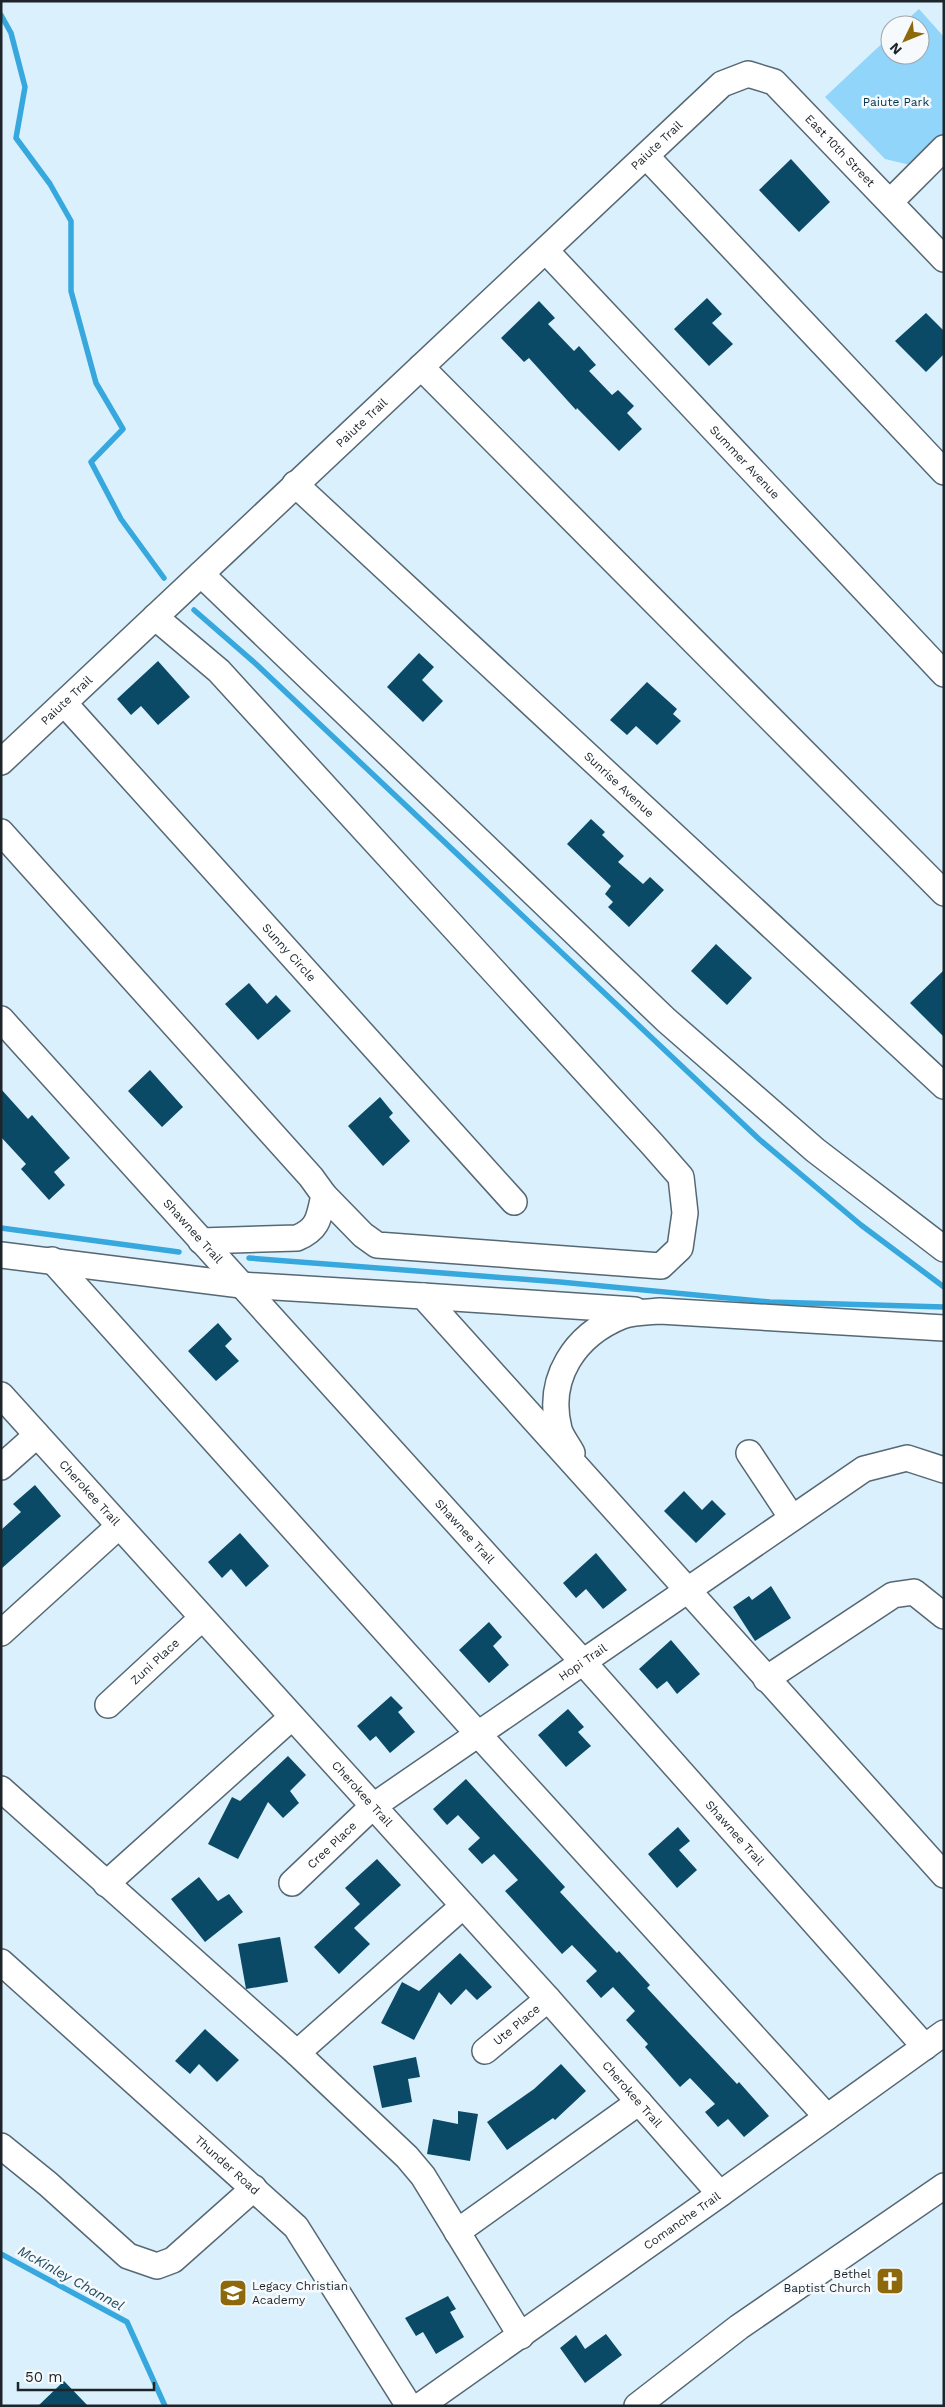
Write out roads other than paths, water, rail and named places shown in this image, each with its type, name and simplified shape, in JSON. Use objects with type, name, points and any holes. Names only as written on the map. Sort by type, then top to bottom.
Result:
[{"type":"street","name":"East 10th Street","points":[[722,84],[748,74],[774,82],[944,259]]},
{"type":"street","name":"Paiute Trail","points":[[1,762],[722,84]]},
{"type":"street","points":[[890,202],[944,148]]},
{"type":"street","points":[[646,156],[944,472]]},
{"type":"street","name":"Summer Avenue","points":[[546,251],[944,674]]},
{"type":"street","points":[[421,367],[944,893]]},
{"type":"street","name":"Sunrise Avenue","points":[[295,484],[944,1086]]},
{"type":"street","points":[[200,574],[666,1020],[815,1150],[944,1249]]},
{"type":"street","points":[[1,832],[305,1170],[324,1195],[363,1235],[377,1245],[661,1266],[680,1248],[685,1213],[681,1178],[652,1144],[218,671],[155,617]]},
{"type":"street","name":"Sunny Circle","points":[[64,703],[514,1202]]},
{"type":"street","name":"Shawnee Trail","points":[[1,1020],[583,1662],[934,2040]]},
{"type":"street","points":[[201,1240],[297,1238],[311,1232],[320,1216],[324,1195]]},
{"type":"street","points":[[1,1255],[241,1285],[944,1328]]},
{"type":"street","points":[[52,1260],[478,1734],[827,2117]]},
{"type":"street","points":[[423,1296],[944,1875]]},
{"type":"street","points":[[583,1475],[559,1429],[556,1390],[566,1361],[588,1336],[623,1315],[660,1311]]},
{"type":"street","name":"Cherokee Trail","points":[[1,1395],[372,1807],[548,1999],[720,2194]]},
{"type":"street","points":[[1,1467],[37,1435]]},
{"type":"street","points":[[749,1453],[792,1518]]},
{"type":"street","name":"Hopi Trail","points":[[372,1807],[864,1469],[907,1458],[944,1470]]},
{"type":"street","points":[[1,1633],[119,1526]]},
{"type":"street","points":[[766,1679],[893,1595],[914,1592],[944,1616]]},
{"type":"street","name":"Zuni Place","points":[[108,1705],[202,1618]]},
{"type":"street","points":[[106,1884],[292,1717]]},
{"type":"street","points":[[1,1789],[297,2053],[407,2157],[422,2176],[521,2336]]},
{"type":"street","name":"Cree Place","points":[[292,1883],[372,1807]]},
{"type":"street","points":[[297,2053],[463,1906]]},
{"type":"street","name":"Thunder Road","points":[[1,1962],[296,2227],[409,2406]]},
{"type":"street","name":"Ute Place","points":[[485,2051],[548,1999]]},
{"type":"street","name":"Comanche Trail","points":[[420,2406],[521,2336],[934,2040]]},
{"type":"street","points":[[457,2232],[639,2102]]},
{"type":"street","points":[[1,2146],[48,2184],[128,2256],[156,2266],[173,2260],[254,2188]]},
{"type":"street","points":[[637,2406],[739,2327],[944,2186]]},
{"type":"waterway","points":[[1,15],[11,33],[25,87],[16,138],[50,184],[71,221],[71,291],[96,383],[123,429],[91,462],[121,519],[164,578]]},
{"type":"waterway","points":[[194,610],[256,664],[760,1140],[861,1225],[944,1287]]},
{"type":"waterway","points":[[1,1228],[179,1252]]},
{"type":"waterway","points":[[249,1258],[560,1282],[770,1302],[944,1307]]},
{"type":"waterway","name":"McKinley Channel","points":[[1,2254],[127,2322],[165,2406]]},
{"type":"place","name":"Bethel Baptist Church","points":[[890,2281]]},
{"type":"place","name":"Legacy Christian Academy","points":[[233,2293]]},
{"type":"park label","name":"Paiute Park","points":[[896,102]]}]
